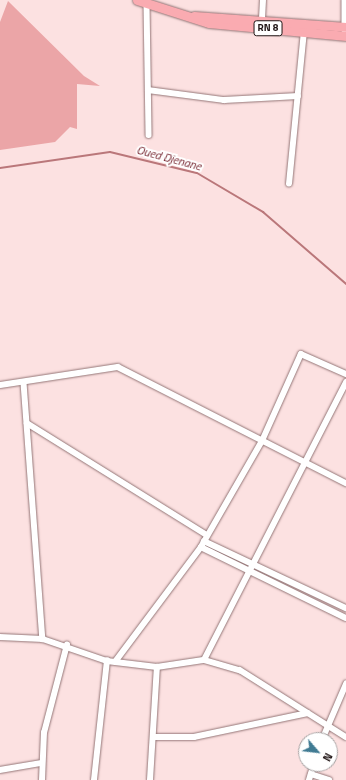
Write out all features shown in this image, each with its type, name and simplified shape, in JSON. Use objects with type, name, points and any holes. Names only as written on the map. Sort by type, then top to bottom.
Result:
[{"type":"main road","name":"RN 8","points":[[137,0],[209,22],[304,32],[319,29]]},
{"type":"main road","name":"RN 8","points":[[190,16],[262,19],[319,29],[345,31]]},
{"type":"street","points":[[262,19],[263,0]]},
{"type":"street","points":[[345,0],[345,31]]},
{"type":"street","points":[[147,4],[149,135]]},
{"type":"street","points":[[289,184],[304,32]]},
{"type":"street","points":[[148,90],[224,100],[298,96]]},
{"type":"street","points":[[115,662],[201,547],[262,441],[301,354],[346,374]]},
{"type":"street","points":[[0,385],[24,383],[118,367],[346,483]]},
{"type":"street","points":[[204,660],[252,564],[307,462],[346,382]]},
{"type":"street","points":[[24,383],[43,639]]},
{"type":"street","points":[[27,423],[207,535]]},
{"type":"street","points":[[204,541],[346,608]]},
{"type":"street","points":[[201,547],[346,618]]},
{"type":"street","points":[[0,637],[43,639],[67,645],[107,661],[157,667],[204,660],[240,670],[346,737]]},
{"type":"street","points":[[42,780],[41,763],[44,733],[67,645]]},
{"type":"street","points":[[94,780],[107,661]]},
{"type":"street","points":[[150,780],[154,737],[157,667]]},
{"type":"street","points":[[325,732],[346,684]]},
{"type":"street","points":[[154,737],[194,737],[308,713]]},
{"type":"street","points":[[0,770],[41,763]]},
{"type":"street","points":[[310,777],[329,780]]},
{"type":"shaded area","points":[[8,1],[84,76],[100,86],[77,84],[77,129],[70,127],[55,142],[0,150],[0,22]]},
{"type":"waterway","name":"Oued Djenane","points":[[0,168],[110,152],[197,173],[263,212],[346,284]]}]
